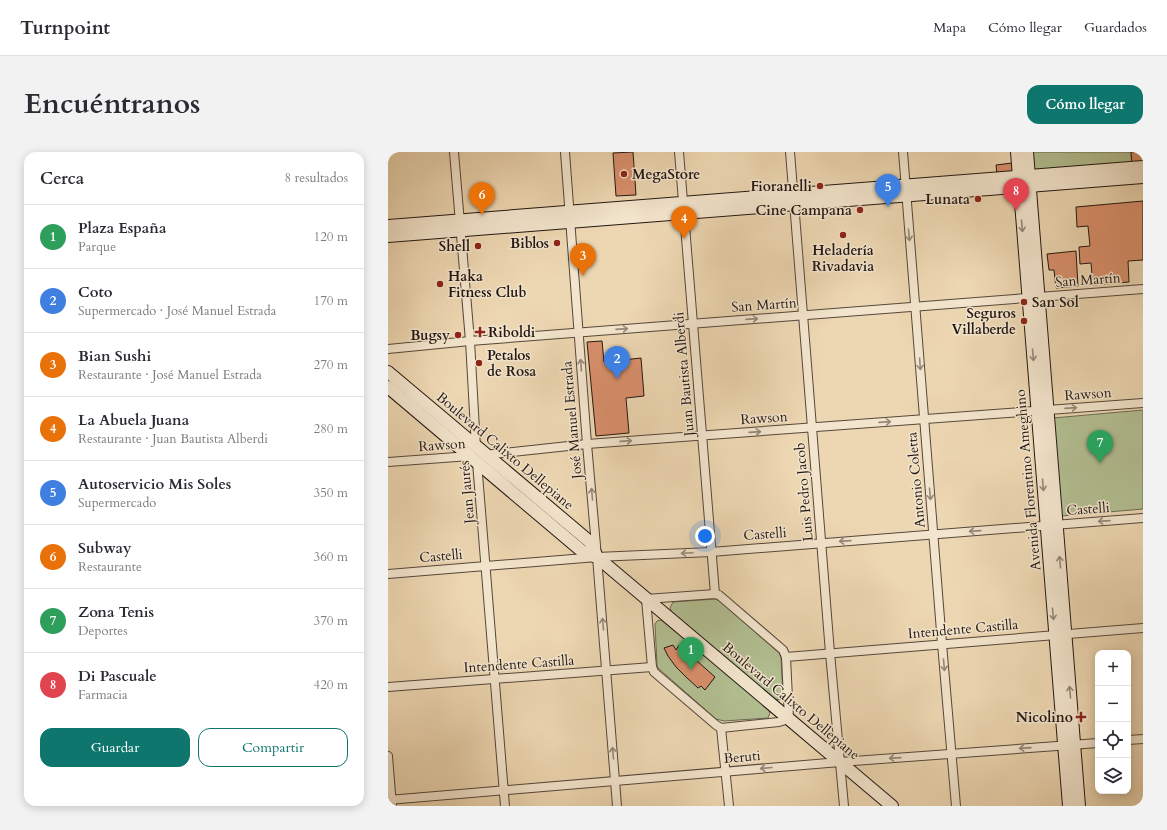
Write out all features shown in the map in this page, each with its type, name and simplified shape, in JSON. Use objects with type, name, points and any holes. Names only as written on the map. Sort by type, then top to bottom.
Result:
[{"type":"main road","name":"Avenida Florentino Ameghino","points":[[1017,152],[1024,182],[1069,745],[1079,806]]},
{"type":"main road","name":"Avenida Florentino Ameghino","points":[[1024,182],[1027,152]]},
{"type":"main road","points":[[1024,182],[1143,167]]},
{"type":"main road","points":[[388,236],[460,226],[683,208],[1024,182],[1143,177]]},
{"type":"main road","points":[[388,226],[460,226]]},
{"type":"main road","name":"Boulevard Calixto Dellepiane","points":[[388,372],[477,455]]},
{"type":"main road","name":"Boulevard Calixto Dellepiane","points":[[388,387],[590,542],[598,557],[646,599],[892,806]]},
{"type":"main road","name":"Avenida Florentino Ameghino","points":[[1069,745],[1069,806]]},
{"type":"street","name":"Jean Jaurés","points":[[454,152],[470,341],[477,455],[505,806]]},
{"type":"street","name":"José Manuel Estrada","points":[[565,152],[578,332],[598,557],[617,806]]},
{"type":"street","name":"Juan Bautista Alberdi","points":[[678,152],[715,594]]},
{"type":"street","name":"Luis Pedro Jacob","points":[[790,152],[802,315],[844,806]]},
{"type":"street","name":"Antonio Coletta","points":[[903,152],[956,806]]},
{"type":"street","name":"San Martín","points":[[388,349],[578,332],[1143,289]]},
{"type":"street","name":"Rawson","points":[[388,462],[587,444],[1143,403]]},
{"type":"street","name":"Castelli","points":[[388,574],[598,557],[711,552],[1143,518]]},
{"type":"street","points":[[715,594],[719,595],[783,650],[786,657],[789,719],[779,722],[721,728],[654,672],[652,668],[646,599],[715,594]]},
{"type":"street","name":"Intendente Castilla","points":[[786,657],[1143,628]]},
{"type":"street","name":"Intendente Castilla","points":[[388,687],[652,668]]},
{"type":"street","points":[[721,728],[729,806]]},
{"type":"street","points":[[1131,740],[1143,739]]},
{"type":"street","name":"Beruti","points":[[390,802],[504,790],[840,762],[1095,743]]},
{"type":"street","points":[[388,756],[390,802]]},
{"type":"green space","points":[[1030,152],[1131,152],[1132,166],[1034,171]]},
{"type":"green space","points":[[1143,410],[1143,509],[1061,516],[1053,418]]},
{"type":"green space","points":[[715,599],[720,601],[779,653],[781,657],[783,696],[780,700],[775,699],[671,611],[670,608],[673,602]]},
{"type":"green space","points":[[661,620],[767,707],[770,713],[768,718],[724,721],[716,719],[658,668],[655,624],[657,621]]},
{"type":"building","name":"MegaStore","points":[[633,152],[636,195],[616,196],[613,153]]},
{"type":"building","points":[[1131,152],[1143,152],[1143,165],[1132,166]]},
{"type":"building","points":[[1012,163],[1013,172],[997,174],[996,165]]},
{"type":"building","points":[[1143,201],[1143,260],[1128,261],[1129,282],[1093,285],[1091,263],[1080,264],[1079,247],[1090,246],[1088,226],[1077,227],[1076,207]]},
{"type":"building","points":[[1076,251],[1078,286],[1056,288],[1054,270],[1049,270],[1047,254]]},
{"type":"building","points":[[602,341],[604,362],[641,358],[644,396],[626,398],[629,433],[596,436],[587,342]]},
{"type":"building","points":[[673,645],[676,650],[679,645],[715,677],[705,690],[701,686],[698,688],[686,677],[668,656],[664,648]]},
{"type":"place","name":"MegaStore","points":[[624,174]]},
{"type":"place","name":"Fioranelli","points":[[820,186]]},
{"type":"place","name":"Lunata","points":[[978,199]]},
{"type":"place","name":"Autoservicio Mis Soles","points":[[888,207]]},
{"type":"place","name":"Cine Campana","points":[[860,210]]},
{"type":"place","name":"Di Pascuale","points":[[1016,211]]},
{"type":"place","name":"Subway","points":[[482,215]]},
{"type":"place","name":"Heladería Rivadavia","points":[[843,235]]},
{"type":"place","name":"La Abuela Juana","points":[[684,239]]},
{"type":"place","name":"Biblos","points":[[557,243]]},
{"type":"place","name":"Shell","points":[[478,246]]},
{"type":"place","name":"Bian Sushi","points":[[583,276]]},
{"type":"place","name":"Haka Fitness Club","points":[[440,284]]},
{"type":"place","name":"San Sol","points":[[1024,302]]},
{"type":"place","name":"Seguros Villaberde","points":[[1024,321]]},
{"type":"place","name":"Riboldi","points":[[480,332]]},
{"type":"place","name":"Bugsy","points":[[458,335]]},
{"type":"place","name":"Petalos de Rosa","points":[[479,363]]},
{"type":"place","name":"Coto","points":[[617,379]]},
{"type":"place","name":"Zona Tenis","points":[[1100,463]]},
{"type":"place","name":"Plaza España","points":[[691,670]]},
{"type":"place","name":"Nicolino","points":[[1081,717]]}]
